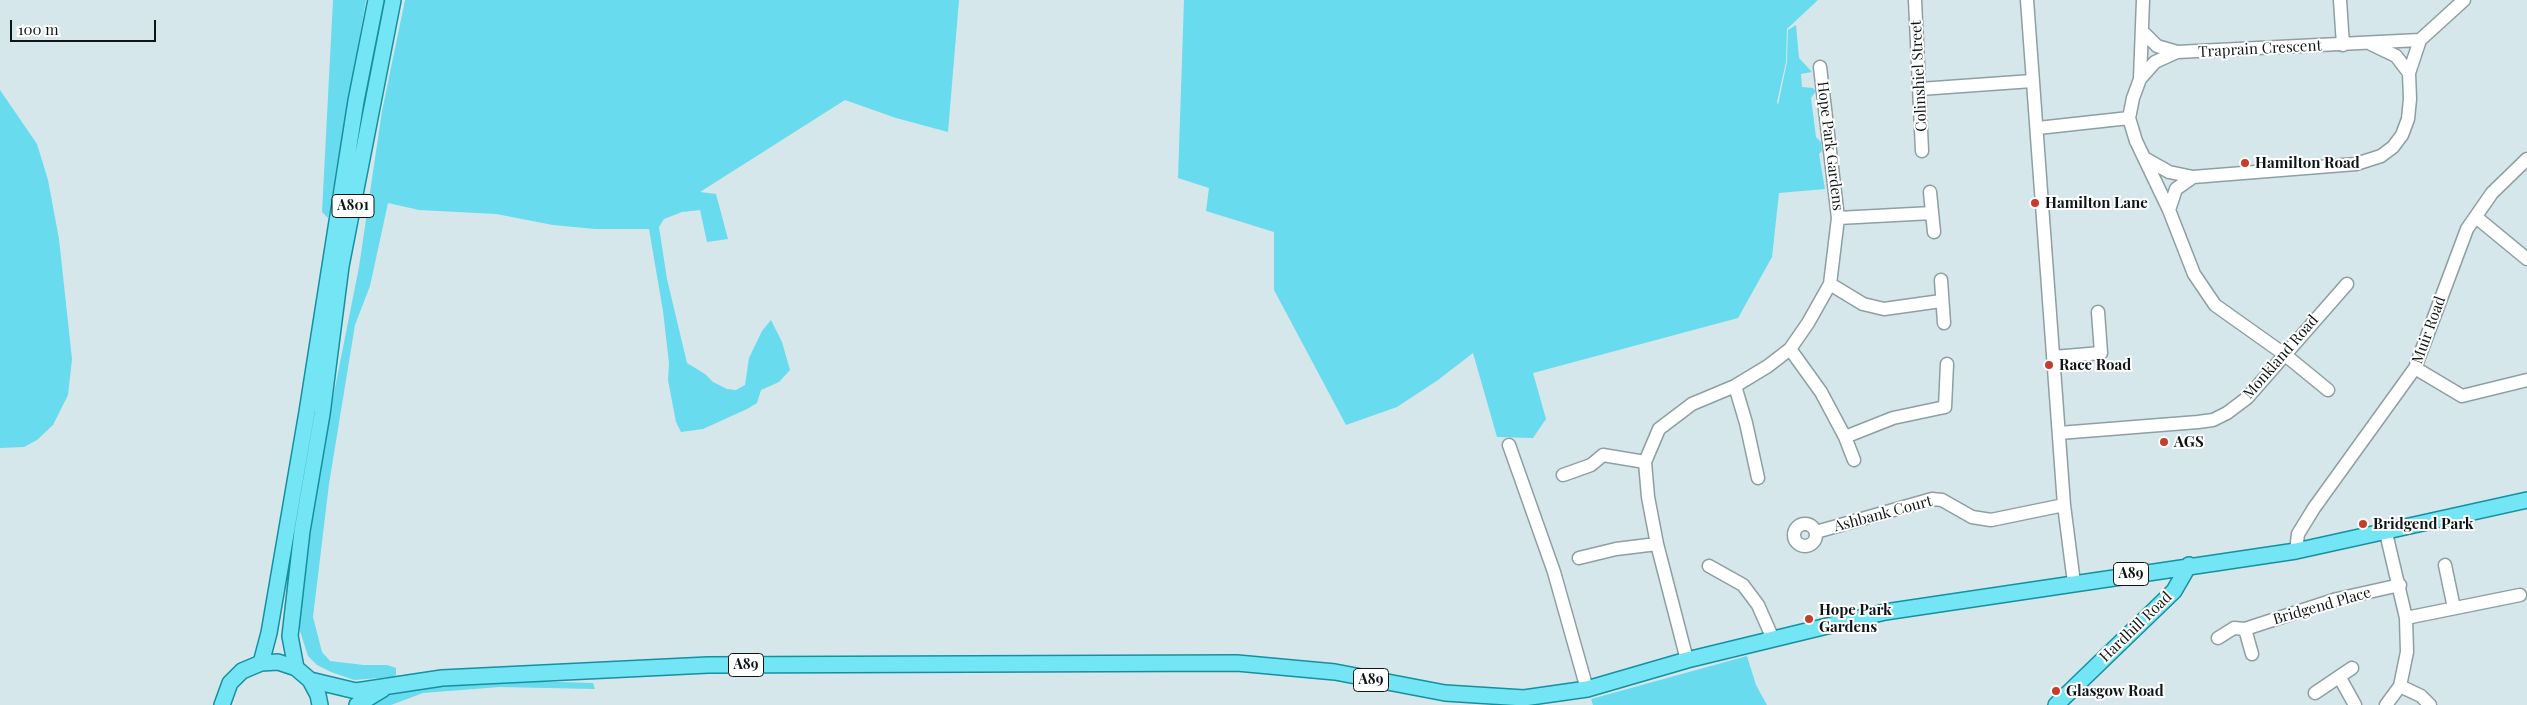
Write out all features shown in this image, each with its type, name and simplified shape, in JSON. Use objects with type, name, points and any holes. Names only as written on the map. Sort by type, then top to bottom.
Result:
[{"type":"main road","name":"A801","points":[[261,663],[269,633],[307,412],[356,101],[376,0]]},
{"type":"main road","name":"A801","points":[[296,668],[290,636],[302,531],[322,414],[341,266],[393,0]]},
{"type":"main road","name":"A89","points":[[310,680],[356,691],[442,678],[708,665],[1237,663],[1335,672],[1445,693],[1524,698],[1587,689],[1687,660],[1885,612],[2189,565],[2296,551],[2386,533],[2527,500]]},
{"type":"main road","name":"Hardhill Road","points":[[2056,705],[2174,591],[2189,565]]},
{"type":"main road","name":"A89","points":[[261,663],[278,662],[296,668],[310,680],[318,695],[320,705]]},
{"type":"main road","points":[[210,705],[223,700],[230,683],[242,671],[261,663]]},
{"type":"main road","name":"A89","points":[[358,705],[386,687]]},
{"type":"street","name":"Colinshiel Street","points":[[1915,0],[1922,151]]},
{"type":"street","points":[[2027,0],[2032,81],[2038,128],[2064,505],[2074,583]]},
{"type":"street","points":[[2143,0],[2140,80],[2133,98],[2129,118],[2136,141],[2146,159],[2194,274],[2214,305],[2284,354],[2328,390]]},
{"type":"street","name":"Traprain Crescent","points":[[2340,0],[2343,44]]},
{"type":"street","points":[[2146,159],[2168,172],[2193,177],[2356,164],[2381,156],[2393,147],[2402,135],[2408,119],[2410,100],[2409,73],[2420,40],[2464,0]]},
{"type":"street","name":"Traprain Crescent","points":[[2142,31],[2157,46],[2177,52],[2371,44],[2396,56],[2409,73]]},
{"type":"street","points":[[2371,44],[2420,40]]},
{"type":"street","name":"Traprain Crescent","points":[[2140,80],[2155,62],[2177,52]]},
{"type":"street","name":"Hope Park Gardens","points":[[1687,660],[1657,544],[1648,497],[1645,462],[1659,429],[1692,404],[1735,386],[1768,366],[1790,349],[1830,284],[1838,218],[1820,67]]},
{"type":"street","points":[[1920,89],[2032,81]]},
{"type":"street","points":[[2038,128],[2129,118]]},
{"type":"street","name":"Muir Road","points":[[2296,551],[2298,534],[2314,508],[2415,368],[2461,243],[2476,217],[2492,193],[2527,159]]},
{"type":"street","points":[[2168,210],[2176,189],[2193,177]]},
{"type":"street","points":[[1930,192],[1934,232]]},
{"type":"street","points":[[1838,218],[1932,213]]},
{"type":"street","points":[[2476,217],[2527,259]]},
{"type":"street","points":[[1941,280],[1944,324]]},
{"type":"street","points":[[1830,284],[1863,304],[1884,309],[1941,301]]},
{"type":"street","name":"Monkland Road","points":[[2059,433],[2213,420],[2227,413],[2247,398],[2347,284]]},
{"type":"street","points":[[2053,358],[2101,353],[2098,312]]},
{"type":"street","points":[[1790,349],[1821,392],[1845,437],[1854,460]]},
{"type":"street","points":[[1845,437],[1893,418],[1945,407],[1948,364]]},
{"type":"street","points":[[2415,368],[2462,396],[2527,380]]},
{"type":"street","points":[[1735,386],[1746,423],[1758,478]]},
{"type":"street","points":[[1508,444],[1554,572],[1587,689]]},
{"type":"street","points":[[1563,475],[1591,465],[1603,455],[1645,462]]},
{"type":"street","name":"Ashbank Court","points":[[1816,532],[1932,499],[1942,500],[1972,518],[1991,520],[2064,505]]},
{"type":"street","points":[[2386,533],[2400,585],[2406,618],[2408,652],[2400,686],[2386,705]]},
{"type":"street","points":[[1579,558],[1616,549],[1657,544]]},
{"type":"street","points":[[2445,565],[2454,608]]},
{"type":"street","points":[[1709,566],[1744,585],[1758,605],[1773,639]]},
{"type":"street","name":"Bridgend Place","points":[[2218,638],[2234,628],[2245,629],[2337,598],[2400,585]]},
{"type":"street","points":[[2406,618],[2520,595]]},
{"type":"street","points":[[2245,629],[2252,654]]},
{"type":"street","points":[[2315,693],[2340,678],[2352,668]]},
{"type":"street","points":[[2340,678],[2356,705]]},
{"type":"street","points":[[2400,686],[2421,696],[2430,705]]},
{"type":"shaded area","points":[[333,0],[366,0],[328,218],[322,212]]},
{"type":"shaded area","points":[[405,0],[959,0],[948,132],[896,118],[845,100],[700,192],[716,194],[728,239],[707,242],[700,210],[682,212],[664,219],[659,227],[667,279],[687,363],[705,374],[713,382],[727,389],[736,390],[745,385],[749,358],[762,331],[771,320],[782,342],[790,370],[779,382],[761,390],[757,403],[703,429],[681,432],[676,422],[668,380],[669,363],[663,311],[649,229],[595,229],[553,225],[496,214],[419,210],[388,203],[370,286],[355,325],[329,484],[313,617],[322,652],[330,661],[364,665],[387,665],[396,668],[396,675],[392,677],[354,680],[317,665],[308,656],[300,631],[299,601],[324,443],[359,267],[382,111]]},
{"type":"shaded area","points":[[1184,0],[1818,0],[1787,29],[1786,62],[1777,102],[1778,105],[1787,62],[1788,30],[1796,25],[1799,58],[1812,72],[1801,74],[1802,87],[1813,88],[1816,91],[1811,98],[1816,137],[1821,142],[1822,151],[1819,154],[1825,189],[1779,193],[1772,257],[1738,318],[1533,373],[1546,419],[1533,438],[1497,437],[1473,353],[1438,380],[1397,407],[1346,425],[1274,290],[1274,232],[1206,211],[1209,188],[1178,178]]},
{"type":"shaded area","points":[[0,90],[37,144],[48,180],[59,239],[72,359],[68,395],[53,425],[37,440],[24,447],[0,448]]},
{"type":"shaded area","points":[[1747,656],[1756,685],[1767,705],[1593,705],[1591,699]]},
{"type":"shaded area","points":[[528,681],[593,683],[595,689],[500,687],[423,693],[391,705],[366,705],[384,694],[414,687]]},
{"type":"place","name":"Hamilton Road","points":[[2245,163]]},
{"type":"place","name":"Hamilton Lane","points":[[2035,203]]},
{"type":"place","name":"Race Road","points":[[2049,365]]},
{"type":"place","name":"AGS","points":[[2164,442]]},
{"type":"place","name":"Bridgend Park","points":[[2363,524]]},
{"type":"place","name":"Hope Park Gardens","points":[[1809,619]]},
{"type":"place","name":"Glasgow Road","points":[[2056,691]]}]
